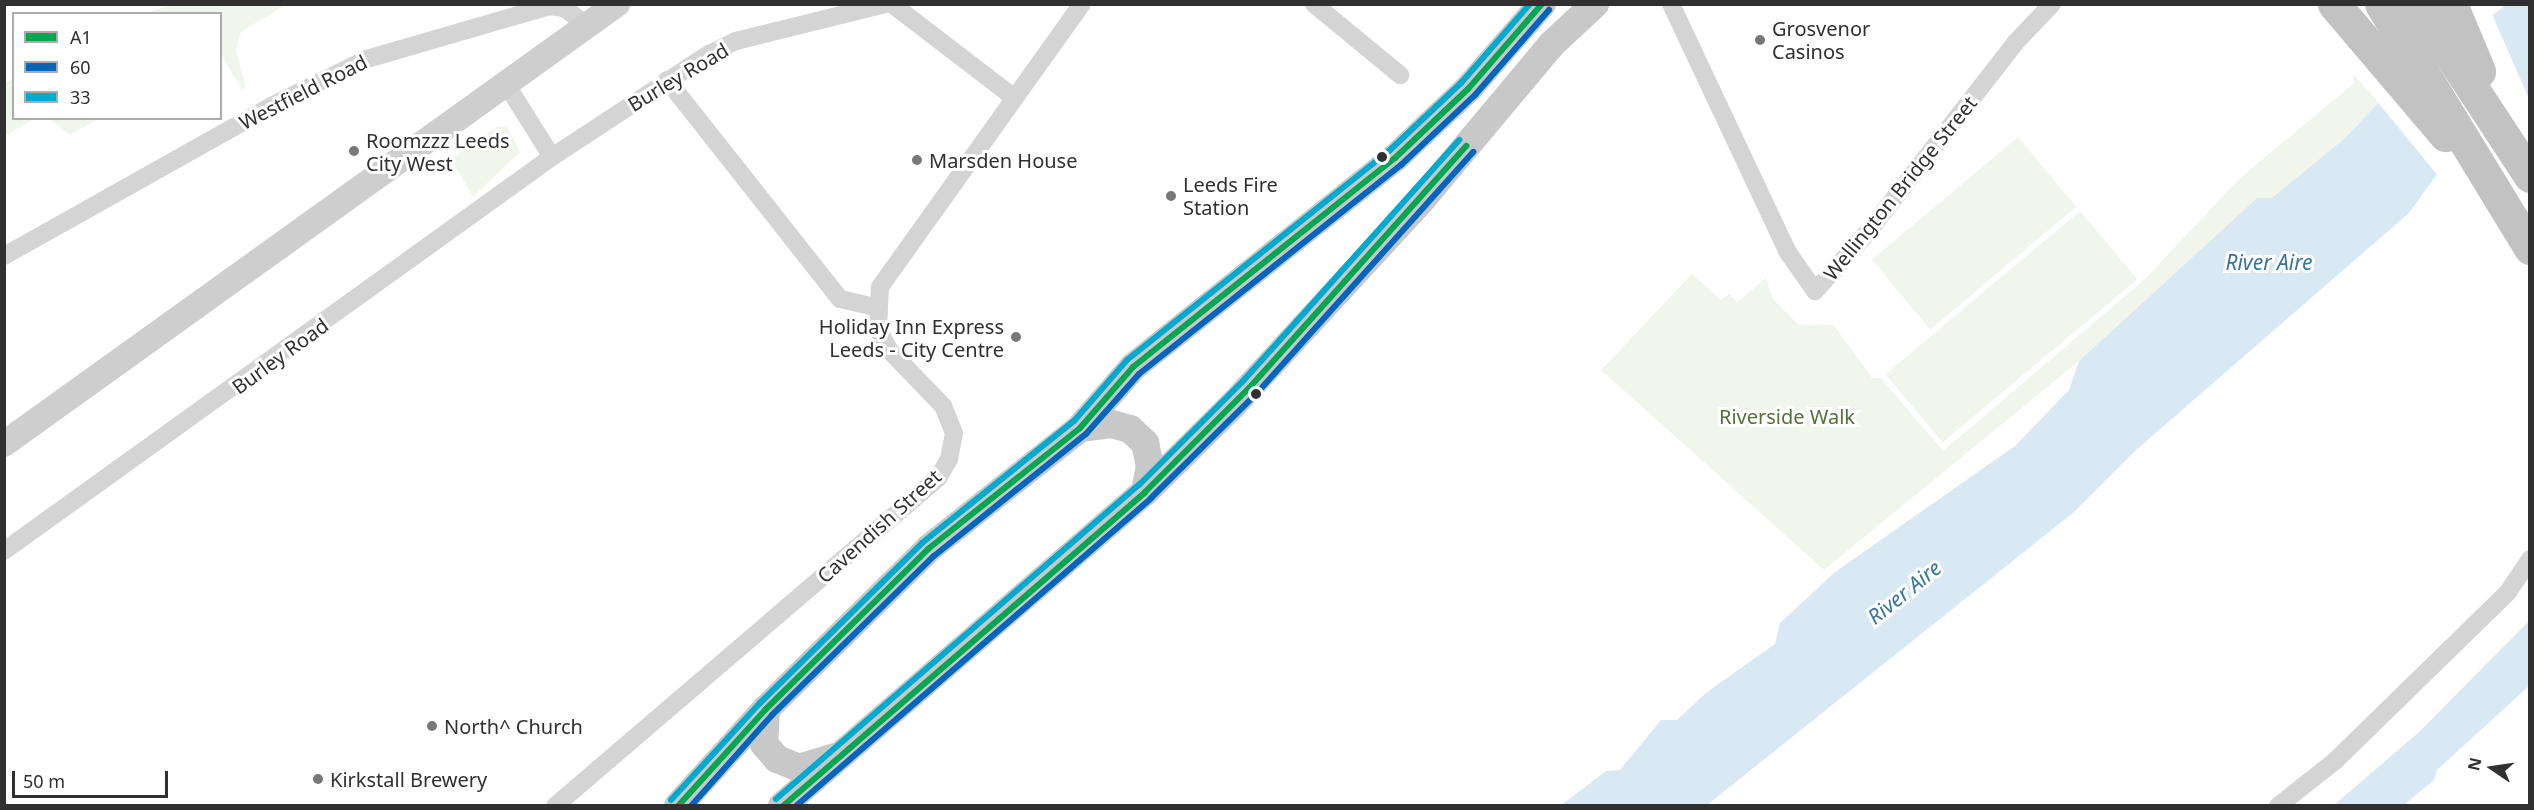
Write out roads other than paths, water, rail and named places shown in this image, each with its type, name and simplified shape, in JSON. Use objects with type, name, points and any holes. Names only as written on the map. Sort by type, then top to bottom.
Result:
[{"type":"highway","points":[[2334,4],[2424,26]]},
{"type":"highway","points":[[2381,4],[2424,26],[2511,144],[2529,176]]},
{"type":"highway","points":[[2424,26],[2484,166],[2529,248]]},
{"type":"main road","points":[[678,806],[766,710],[928,549],[1080,428],[1133,367],[1326,215],[1442,114],[1542,4]]},
{"type":"main road","points":[[782,806],[1145,492],[1250,387],[1407,215],[1522,78],[1595,4]]},
{"type":"main road","points":[[1080,428],[1112,424],[1131,429],[1145,443],[1150,466],[1145,492]]},
{"type":"main road","points":[[766,710],[764,744],[777,759],[799,768],[837,757]]},
{"type":"street","points":[[4,444],[506,84],[585,24],[617,4]]},
{"type":"street","name":"Burley Road","points":[[4,551],[552,157],[667,80],[736,41],[885,4]]},
{"type":"street","points":[[892,4],[1012,96]]},
{"type":"street","points":[[667,80],[840,299],[875,307],[891,268],[1012,96],[1082,4]]},
{"type":"street","points":[[1314,4],[1400,75]]},
{"type":"street","name":"Wellington Bridge Street","points":[[1671,4],[1787,251],[1815,291],[1868,232],[2015,43],[2052,4]]},
{"type":"street","name":"Westfield Road","points":[[4,256],[271,106],[367,58],[549,6],[564,8],[585,24]]},
{"type":"street","points":[[506,84],[552,157]]},
{"type":"street","name":"Cavendish Street","points":[[555,806],[939,478],[949,459],[954,433],[943,406],[890,351],[878,329],[875,307]]},
{"type":"street","points":[[2278,806],[2335,761],[2508,592],[2529,559]]},
{"type":"water","name":"River Aire","points":[[2506,5],[2529,5],[2529,97],[2445,163],[2409,213],[2135,451],[2074,512],[1707,805],[1560,806],[1606,771],[1620,770],[1661,720],[1677,720],[1707,692],[1775,644],[1780,623],[1835,572],[2015,446],[2069,390],[2079,361],[2257,198],[2272,198],[2345,138],[2379,102]]},
{"type":"water","points":[[2529,621],[2529,686],[2437,770],[2434,780],[2404,805],[2334,805],[2419,732]]},
{"type":"place","name":"Grosvenor Casinos","points":[[1760,40]]},
{"type":"place","name":"Roomzzz Leeds City West","points":[[354,151]]},
{"type":"place","name":"Marsden House","points":[[917,160]]},
{"type":"place","name":"Leeds Fire Station","points":[[1171,196]]},
{"type":"place","name":"Holiday Inn Express Leeds - City Centre","points":[[1016,337]]},
{"type":"place","name":"North^ Church","points":[[432,726]]},
{"type":"place","name":"Kirkstall Brewery","points":[[318,779]]},
{"type":"park label","name":"Riverside Walk","points":[[1787,416]]}]
